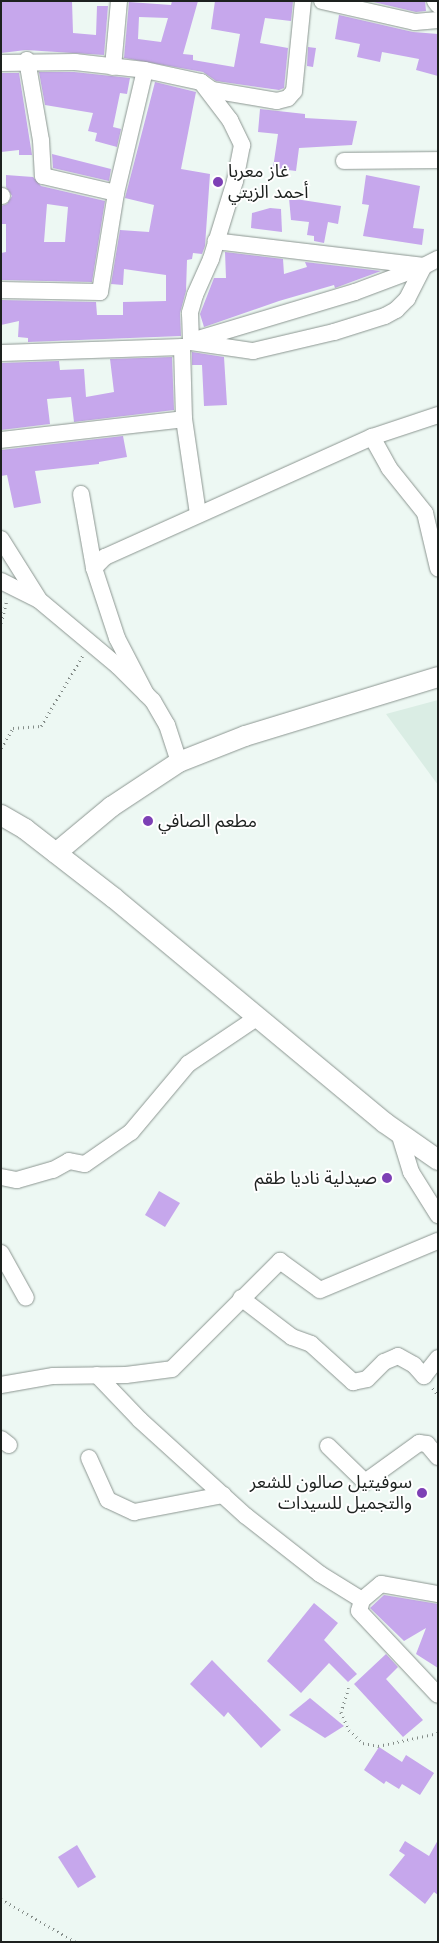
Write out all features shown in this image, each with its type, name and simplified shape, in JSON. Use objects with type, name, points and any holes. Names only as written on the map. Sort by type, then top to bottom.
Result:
[{"type":"main road","points":[[56,852],[111,807],[179,762],[253,733],[438,677]]},
{"type":"main road","points":[[1,815],[56,852],[258,1016],[398,1133],[438,1160]]},
{"type":"street","points":[[114,67],[119,1]]},
{"type":"street","points":[[1,63],[27,60],[145,70],[202,82],[212,90],[277,101],[288,98],[294,91],[303,1]]},
{"type":"street","points":[[322,1],[405,20],[438,20]]},
{"type":"street","points":[[435,1],[438,5]]},
{"type":"street","points":[[27,60],[41,140],[43,176],[116,193]]},
{"type":"street","points":[[1,290],[100,292],[116,193],[145,70]]},
{"type":"street","points":[[198,514],[184,419],[186,344],[190,314],[235,182],[242,145],[230,120],[202,82]]},
{"type":"street","points":[[344,161],[438,160]]},
{"type":"street","points":[[215,241],[431,263]]},
{"type":"street","points":[[186,344],[355,292],[431,263]]},
{"type":"street","points":[[1,353],[186,344],[253,351],[334,332],[385,316],[396,310],[407,299],[431,263]]},
{"type":"street","points":[[94,568],[105,557],[198,514],[372,437],[438,415]]},
{"type":"street","points":[[1,440],[184,419]]},
{"type":"street","points":[[372,437],[389,468],[425,513],[438,568]]},
{"type":"street","points":[[81,494],[94,568],[117,638],[146,694],[167,725],[179,762]]},
{"type":"street","points":[[1,538],[39,600]]},
{"type":"street","points":[[5,583],[39,600],[146,694]]},
{"type":"street","points":[[1,1177],[17,1180],[53,1170],[69,1160],[85,1164],[131,1132],[188,1064],[258,1016]]},
{"type":"street","points":[[398,1133],[411,1172],[438,1215]]},
{"type":"street","points":[[1,1385],[53,1376],[172,1370],[241,1298],[280,1261],[320,1290],[438,1241]]},
{"type":"street","points":[[1,1253],[26,1298]]},
{"type":"street","points":[[241,1298],[292,1337],[310,1344],[353,1382],[367,1379],[384,1362],[398,1356],[414,1365],[424,1376],[438,1358]]},
{"type":"street","points":[[97,1375],[140,1420],[223,1495],[320,1574],[362,1600]]},
{"type":"street","points":[[328,1446],[365,1482],[419,1443],[427,1444],[438,1457]]},
{"type":"street","points":[[89,1458],[108,1500],[134,1512],[223,1495]]},
{"type":"street","points":[[438,1594],[381,1584],[362,1600],[359,1611],[438,1696]]},
{"type":"path","points":[[1,623],[5,583]]},
{"type":"path","points":[[1,748],[12,728],[41,726],[90,643]]},
{"type":"path","points":[[349,1688],[341,1712],[349,1730],[363,1743],[378,1746],[438,1733]]},
{"type":"path","points":[[1,1899],[76,1942]]},
{"type":"shaded area","points":[[438,700],[438,785],[386,714]]},
{"type":"building","points":[[1,1],[72,1],[73,33],[96,35],[97,6],[108,6],[104,55],[26,50],[1,53]]},
{"type":"building","points":[[172,1],[198,1],[183,54],[193,55],[193,60],[234,67],[240,34],[211,29],[215,1],[293,1],[291,21],[265,18],[260,43],[288,48],[284,88],[279,90],[216,81],[203,72],[124,58],[129,2],[171,5]],"holes":[[[139,17],[168,18],[161,42],[138,39]]]},
{"type":"building","points":[[369,1],[425,1],[426,11],[416,12]]},
{"type":"building","points":[[339,15],[413,32],[438,34],[438,76],[416,70],[419,59],[382,52],[380,62],[357,57],[360,44],[335,39]]},
{"type":"building","points":[[308,47],[316,48],[313,67],[307,66]]},
{"type":"building","points":[[39,72],[74,72],[130,78],[127,94],[120,93],[113,127],[121,129],[117,147],[95,141],[97,133],[88,131],[93,113],[45,105]]},
{"type":"building","points":[[1,73],[19,73],[32,155],[19,155],[19,150],[1,152]]},
{"type":"building","points":[[155,82],[196,92],[181,169],[210,174],[205,246],[202,254],[193,253],[192,259],[187,260],[186,291],[180,313],[181,336],[28,342],[28,338],[18,337],[19,321],[1,325],[1,300],[96,302],[97,315],[123,315],[123,302],[166,301],[166,275],[124,269],[123,285],[111,284],[120,230],[149,232],[154,205],[125,198]]},
{"type":"building","points":[[260,109],[305,114],[305,118],[357,121],[352,145],[299,148],[296,171],[273,168],[278,134],[258,132]]},
{"type":"building","points":[[52,154],[111,169],[109,181],[53,168]]},
{"type":"building","points":[[6,175],[33,177],[41,186],[105,201],[92,282],[1,280],[1,253],[6,252],[6,224],[1,224],[1,206],[7,204],[12,196],[6,187]],"holes":[[[47,204],[68,207],[65,242],[44,242]]]},
{"type":"building","points":[[366,175],[420,186],[413,228],[424,229],[422,245],[363,236],[369,205],[362,204]]},
{"type":"building","points":[[289,198],[341,206],[338,224],[328,222],[324,243],[314,241],[314,236],[307,235],[309,222],[291,220]]},
{"type":"building","points":[[270,208],[281,209],[282,232],[251,228],[252,213]]},
{"type":"building","points":[[225,252],[283,259],[284,274],[307,267],[305,262],[381,271],[335,288],[334,285],[279,301],[204,327],[200,314],[214,278],[226,278]]},
{"type":"building","points":[[192,352],[224,357],[227,405],[204,406],[202,365],[192,365]]},
{"type":"building","points":[[172,357],[174,410],[74,422],[71,397],[47,399],[50,424],[1,430],[1,363],[59,361],[60,370],[84,369],[86,397],[114,392],[110,359]]},
{"type":"building","points":[[123,436],[127,457],[99,462],[99,464],[35,471],[41,503],[14,508],[7,475],[1,476],[1,450]]},
{"type":"building","points":[[159,1191],[180,1203],[165,1227],[145,1215]]},
{"type":"building","points":[[384,1595],[438,1604],[438,1668],[416,1654],[426,1628],[404,1641],[370,1608]]},
{"type":"building","points":[[314,1603],[338,1623],[324,1640],[357,1674],[348,1682],[329,1663],[301,1693],[267,1661]]},
{"type":"building","points":[[386,1654],[398,1667],[386,1679],[423,1720],[403,1737],[354,1684]]},
{"type":"building","points":[[212,1660],[281,1730],[261,1748],[228,1712],[224,1717],[190,1684]]},
{"type":"building","points":[[310,1698],[344,1726],[325,1738],[289,1715]]},
{"type":"building","points":[[379,1747],[402,1762],[406,1755],[434,1773],[420,1795],[402,1784],[399,1789],[386,1781],[384,1784],[364,1770]]},
{"type":"building","points":[[438,1840],[438,1895],[434,1892],[425,1904],[389,1875],[405,1855],[399,1851],[405,1841],[429,1856]]},
{"type":"building","points":[[77,1845],[96,1877],[78,1888],[58,1857]]},
{"type":"place","name":"غاز معربا أحمد الزيتي","points":[[218,182]]},
{"type":"place","name":"مطعم الصافي","points":[[148,821]]},
{"type":"place","name":"صيدلية ناديا طقم","points":[[387,1178]]},
{"type":"place","name":"سوفيتيل صالون للشعر والتجميل للسيدات","points":[[422,1493]]}]
